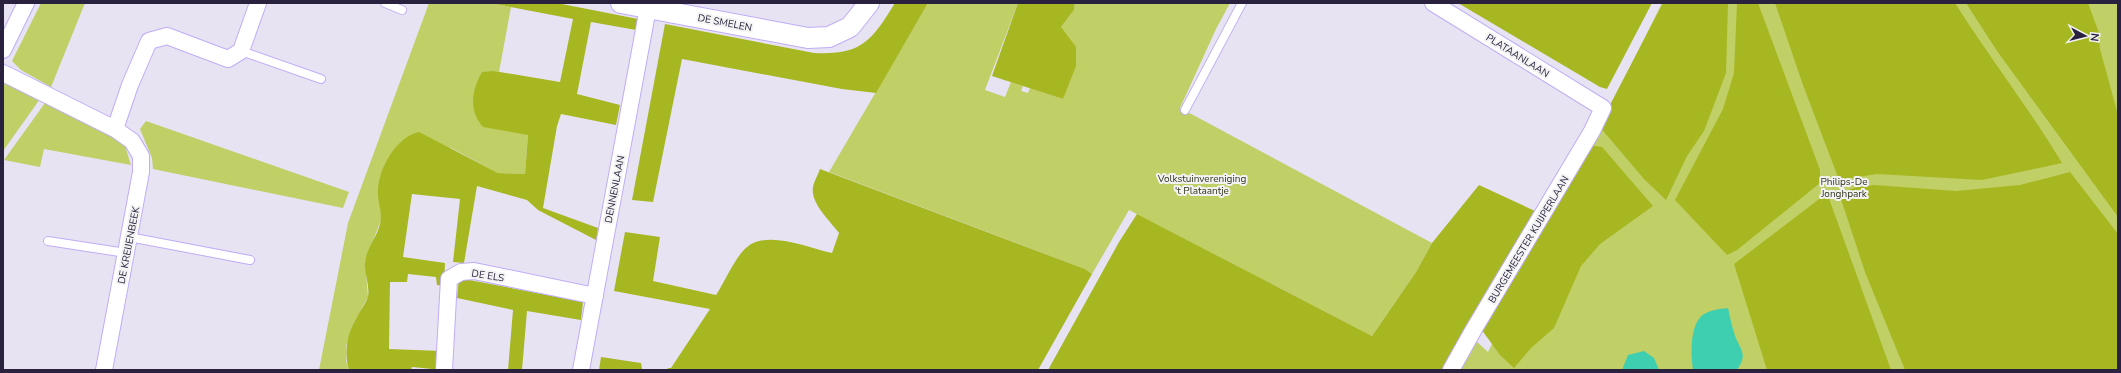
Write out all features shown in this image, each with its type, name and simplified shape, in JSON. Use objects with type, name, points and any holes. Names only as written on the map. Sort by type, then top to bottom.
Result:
[{"type":"street","points":[[3,50],[26,3]]},
{"type":"street","points":[[116,129],[130,85],[149,41],[167,36],[228,59],[241,51],[258,3]]},
{"type":"street","name":"DE SMELEN","points":[[621,3],[808,38],[829,37],[850,27],[869,3]]},
{"type":"street","name":"PLATAANLAAN","points":[[1433,3],[1604,108]]},
{"type":"street","name":"DENNENLAAN","points":[[581,370],[648,8]]},
{"type":"street","name":"DE KREIJENBEEK","points":[[3,73],[116,129],[132,141],[141,156],[141,172],[104,370]]},
{"type":"street","name":"BURGEMEESTER KUIJPERLAAN","points":[[1451,370],[1592,131],[1604,108]]},
{"type":"street","name":"DE ELS","points":[[444,370],[449,279],[461,272],[474,271],[594,296]]},
{"type":"lane","points":[[385,3],[402,10]]},
{"type":"lane","points":[[1185,110],[1242,3]]},
{"type":"lane","points":[[241,51],[321,79]]},
{"type":"lane","points":[[129,237],[250,260]]},
{"type":"lane","points":[[48,242],[126,253]]},
{"type":"green space","points":[[41,3],[85,3],[51,87],[21,70],[12,61]]},
{"type":"green space","points":[[429,3],[490,3],[511,7],[499,72],[494,71],[522,133],[528,135],[525,174],[498,173],[451,148],[402,142],[386,163],[380,178],[381,220],[365,261],[368,297],[354,322],[346,346],[346,361],[349,370],[319,370],[348,223]]},
{"type":"green space","name":"Volkstuinvereniging 't Plataantje","points":[[928,3],[1018,3],[985,90],[1005,97],[1011,82],[1023,86],[1021,91],[1028,93],[1030,88],[1063,99],[1066,87],[1061,27],[1074,10],[1075,3],[1230,3],[1216,29],[1180,108],[1432,243],[1416,272],[1372,336],[1129,210],[1092,274],[1085,269],[829,172]]},
{"type":"green space","name":"Philips-De Jonghpark","points":[[1662,3],[2118,3],[2118,370],[1459,370],[1476,341],[1488,352]]},
{"type":"green space","points":[[3,83],[40,99],[3,151]]},
{"type":"green space","points":[[45,103],[116,137],[128,147],[126,149],[131,165],[44,149],[40,167],[4,160]]},
{"type":"green space","points":[[146,121],[349,192],[343,208],[153,169],[152,158],[140,129]]},
{"type":"shaded area","points":[[490,3],[557,3],[643,20],[642,31],[591,22],[577,94],[620,105],[616,125],[561,114],[557,126],[543,208],[598,228],[596,240],[538,210],[527,200],[477,186],[464,263],[453,262],[460,199],[412,194],[403,257],[445,263],[444,286],[437,285],[436,277],[408,274],[407,282],[390,282],[389,349],[442,351],[442,370],[412,367],[411,370],[349,370],[346,355],[349,335],[354,321],[367,298],[368,288],[365,263],[369,248],[379,229],[381,220],[378,194],[379,181],[385,163],[396,147],[403,140],[419,132],[498,173],[525,174],[528,135],[483,127],[475,114],[473,107],[476,86],[482,72],[494,71],[560,82],[573,19]]},
{"type":"shaded area","points":[[895,3],[928,3],[876,93],[842,89],[682,59],[653,202],[632,200],[665,24],[814,53],[843,52],[863,43],[871,36],[879,28]]},
{"type":"shaded area","points":[[1018,3],[1075,3],[1074,10],[1061,27],[1076,47],[1076,66],[1063,99],[992,76]]},
{"type":"shaded area","points":[[1458,3],[1652,3],[1607,89],[1600,87]]},
{"type":"shaded area","points":[[1663,3],[1728,3],[1726,73],[1704,131],[1687,156],[1666,200],[1644,179],[1599,126]]},
{"type":"shaded area","points":[[1737,3],[1758,3],[1820,170],[1820,183],[1737,250],[1727,255],[1675,200],[1723,109],[1734,73]]},
{"type":"shaded area","points":[[1775,3],[1955,3],[2062,163],[1982,180],[1877,174],[1839,180],[1803,85]]},
{"type":"shaded area","points":[[1966,3],[2088,3],[2099,33],[2100,49],[2118,115],[2118,217],[1997,51]]},
{"type":"shaded area","points":[[1587,145],[1602,147],[1653,206],[1600,244],[1581,266],[1554,328],[1531,348],[1514,368],[1500,355],[1481,329]]},
{"type":"shaded area","points":[[820,169],[1085,269],[1092,274],[1038,370],[667,370],[668,368],[671,368],[710,309],[614,291],[625,232],[660,237],[653,281],[716,295],[738,257],[746,248],[754,243],[764,240],[776,240],[800,244],[832,253],[839,233],[822,212],[813,193],[813,187]]},
{"type":"shaded area","points":[[2070,172],[2118,234],[2118,370],[1905,370],[1865,272],[1839,193],[1857,187],[1874,185],[1956,191],[2020,185]]},
{"type":"shaded area","points":[[1479,185],[1535,211],[1444,370],[1048,370],[1119,242],[1137,214],[1372,336],[1416,272],[1432,243]]},
{"type":"shaded area","points":[[1827,193],[1891,370],[1767,370],[1734,264]]},
{"type":"shaded area","points":[[459,278],[583,302],[581,320],[527,311],[522,370],[508,370],[513,310],[457,298]]},
{"type":"shaded area","points":[[1728,308],[1735,336],[1743,356],[1740,365],[1737,370],[1693,370],[1692,340],[1693,332],[1699,319],[1704,314],[1709,312]]},
{"type":"shaded area","points":[[1644,351],[1654,358],[1659,370],[1622,370],[1628,355]]},
{"type":"shaded area","points":[[601,357],[641,363],[642,369],[646,370],[599,370]]}]
